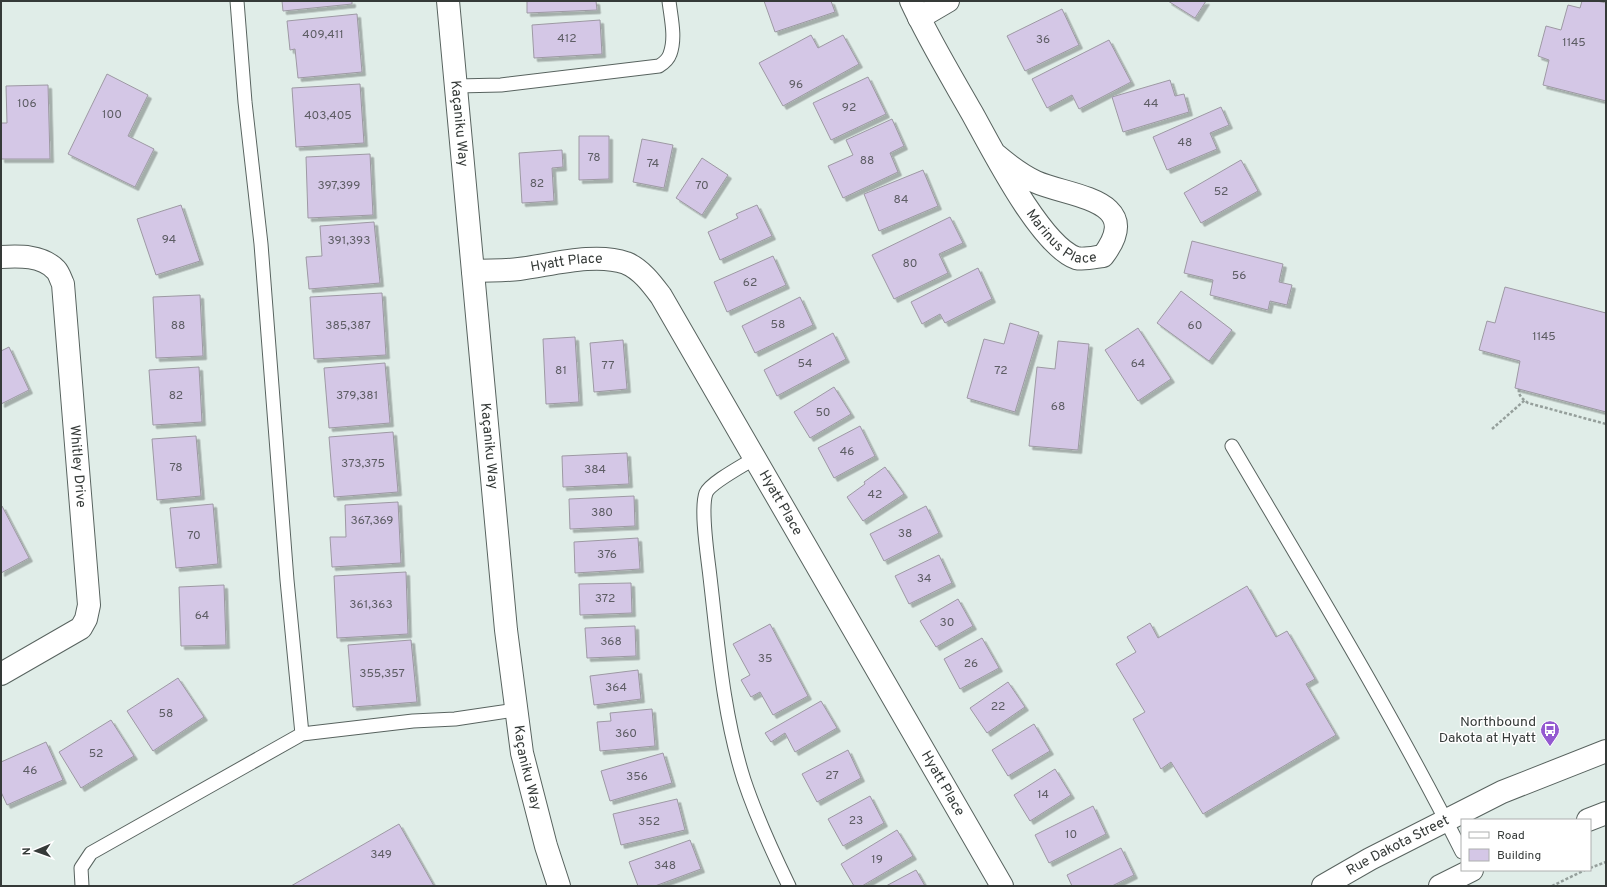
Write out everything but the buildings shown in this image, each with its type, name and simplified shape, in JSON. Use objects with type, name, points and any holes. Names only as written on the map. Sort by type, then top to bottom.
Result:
[{"type":"street","name":"Kaçaniku Way","points":[[448,1],[506,630],[515,710],[522,753],[536,808],[560,886]]},
{"type":"street","points":[[915,9],[948,1]]},
{"type":"street","name":"Marinus Place","points":[[915,9],[995,154],[1021,199],[1033,215],[1050,237],[1064,250],[1076,258],[1103,256],[1112,244],[1116,231],[1114,216],[1105,206],[1092,199],[1037,182],[1022,175],[995,154]]},
{"type":"street","name":"Whitley Drive","points":[[1,257],[25,256],[45,262],[56,270],[63,284],[90,605],[86,620],[80,628],[1,674]]},
{"type":"street","name":"Hyatt Place","points":[[473,271],[517,269],[585,260],[608,259],[627,264],[646,277],[661,296],[1002,886]]},
{"type":"street","name":"Rue Dakota Street","points":[[1323,886],[1370,859],[1502,792],[1606,751]]},
{"type":"street","points":[[1591,819],[1606,813]]},
{"type":"street","points":[[1440,886],[1470,871]]},
{"type":"lane","points":[[237,1],[245,102],[260,244],[286,565],[302,734]]},
{"type":"lane","points":[[457,86],[500,85],[660,66],[670,55],[672,46],[669,1]]},
{"type":"lane","points":[[1232,446],[1384,704],[1425,778],[1461,850]]},
{"type":"lane","points":[[755,458],[723,478],[712,486],[706,493],[704,521],[717,646],[725,698],[733,734],[744,780],[771,848],[789,886]]},
{"type":"lane","points":[[82,886],[81,868],[92,853],[302,734],[413,721],[455,719],[515,710]]},
{"type":"path","points":[[1519,389],[1519,393],[1528,403],[1606,424]]},
{"type":"path","points":[[1492,429],[1524,400]]},
{"type":"path","points":[[1591,868],[1606,862]]},
{"type":"path","points":[[1552,886],[1583,871]]},
{"type":"place","name":"Northbound Dakota at Hyatt","points":[[1550,747]]}]
